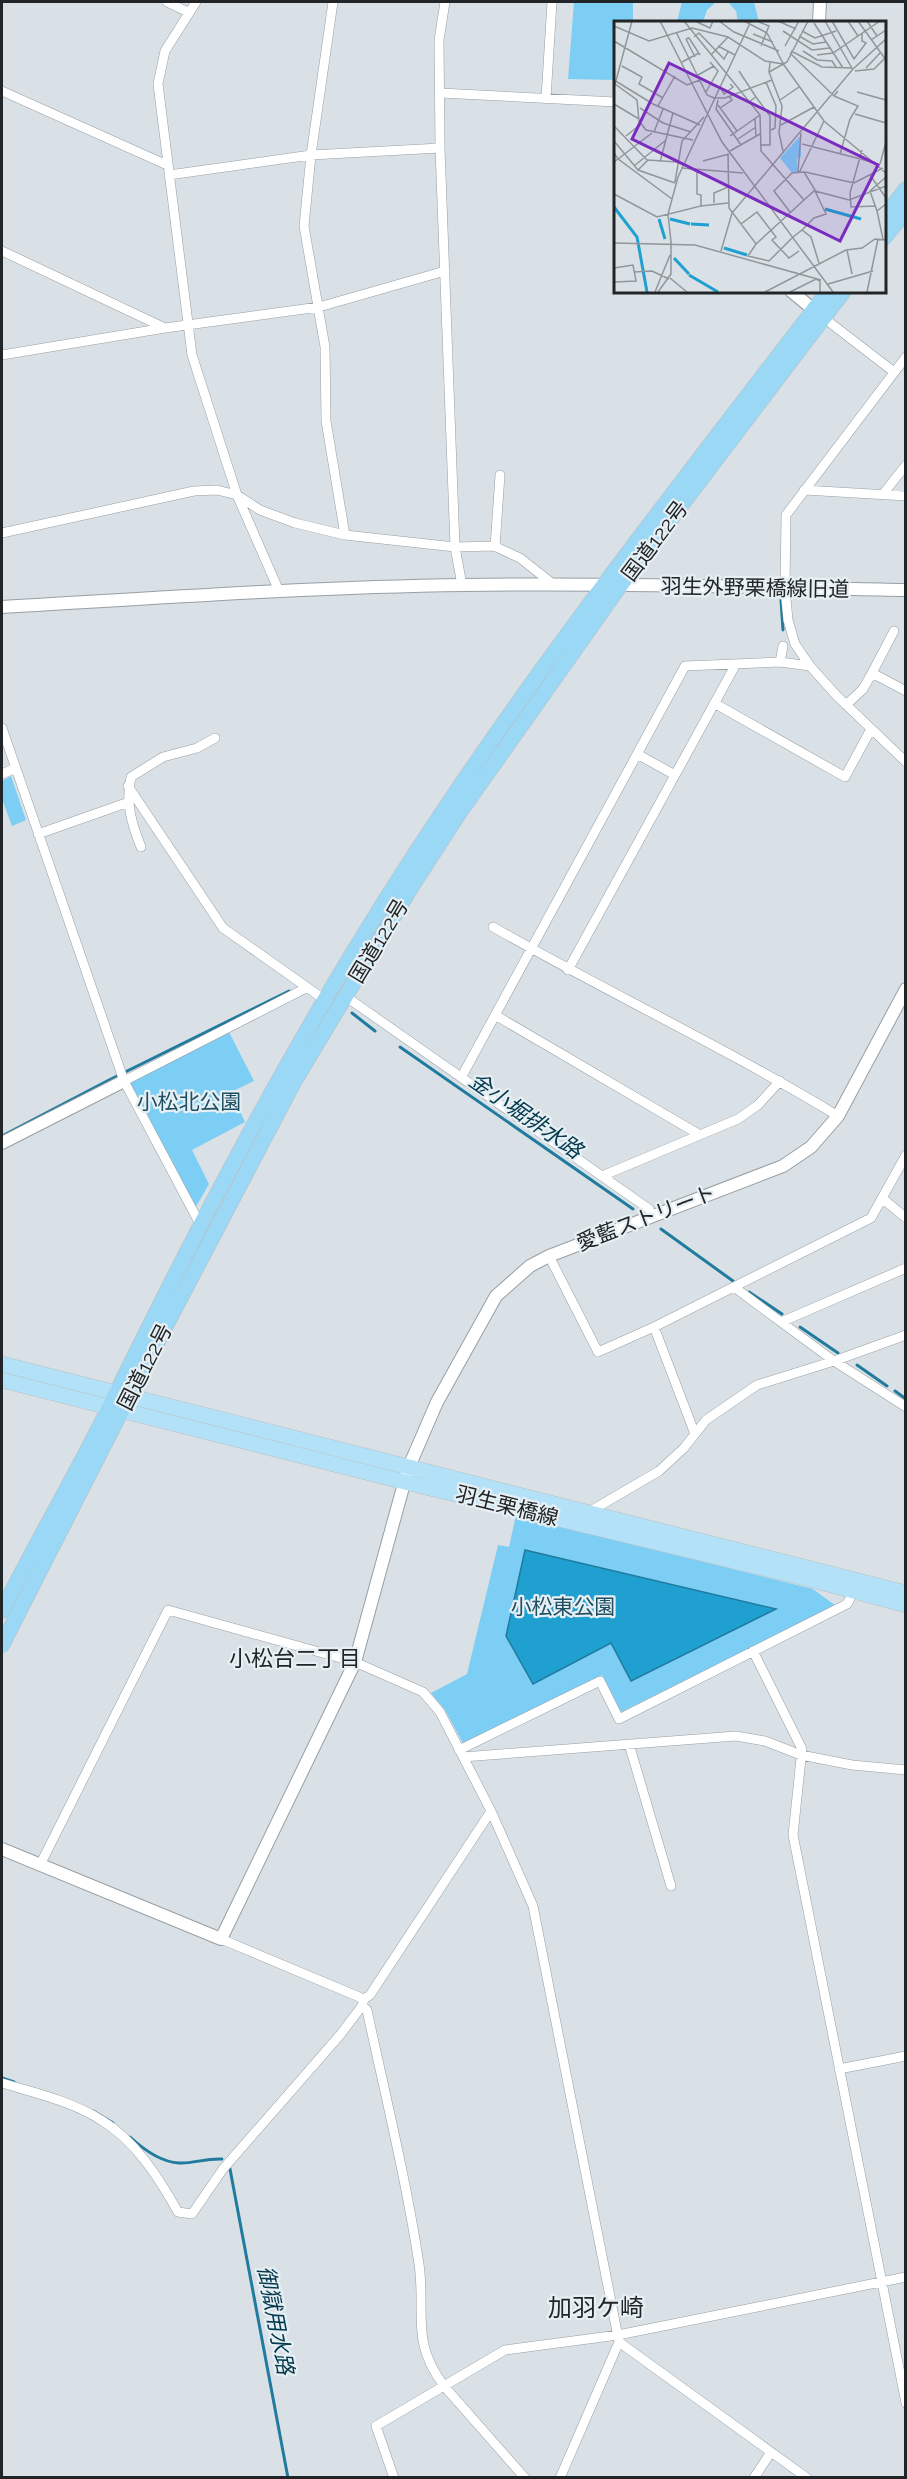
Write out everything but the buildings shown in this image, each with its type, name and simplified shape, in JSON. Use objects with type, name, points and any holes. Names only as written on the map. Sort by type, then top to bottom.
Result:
[{"type":"highway","points":[[886,216],[906,189]]},
{"type":"highway","points":[[886,237],[906,211]]},
{"type":"highway","name":"国道122号","points":[[122,1394],[295,1080],[412,886],[460,812],[819,314],[828,292]]},
{"type":"highway","name":"国道122号","points":[[2,1645],[201,1226],[325,1000],[399,878],[455,792],[604,584],[819,314],[843,292]]},
{"type":"highway","name":"国道122号","points":[[2,1611],[116,1409]]},
{"type":"main road","name":"羽生栗橋線","points":[[2,1364],[122,1394],[406,1475],[588,1512],[808,1573],[906,1605]]},
{"type":"main road","name":"羽生栗橋線","points":[[2,1380],[808,1573],[906,1593]]},
{"type":"main road","points":[[808,1573],[906,1584]]},
{"type":"main road","points":[[808,1573],[852,1595],[906,1615]]},
{"type":"street","points":[[167,2],[188,12]]},
{"type":"street","points":[[196,2],[165,51],[158,84],[192,356],[237,495],[279,591]]},
{"type":"street","points":[[333,2],[311,155],[304,226],[325,347],[326,421],[345,535]]},
{"type":"street","points":[[446,2],[439,40],[440,148],[455,546],[462,585]]},
{"type":"street","points":[[546,98],[552,2]]},
{"type":"street","points":[[819,21],[820,2]]},
{"type":"street","points":[[2,91],[168,165]]},
{"type":"street","points":[[440,93],[614,102]]},
{"type":"street","points":[[169,175],[311,155],[440,148]]},
{"type":"street","points":[[2,251],[165,328]]},
{"type":"street","points":[[2,355],[165,328],[319,307],[445,271]]},
{"type":"street","points":[[792,292],[894,372]]},
{"type":"street","points":[[906,357],[786,514],[785,588],[788,620],[795,644],[810,666],[846,705],[906,762]]},
{"type":"street","points":[[883,494],[906,465]]},
{"type":"street","points":[[495,546],[500,475]]},
{"type":"street","points":[[2,533],[194,491],[218,490],[237,495],[260,510],[295,523],[345,535],[455,546],[495,546],[520,558],[553,584]]},
{"type":"street","points":[[804,490],[906,496]]},
{"type":"street","name":"羽生外野栗橋線旧道","points":[[2,607],[279,591],[462,585],[604,584],[906,590]]},
{"type":"street","points":[[846,705],[863,689],[894,631]]},
{"type":"street","points":[[780,662],[783,646]]},
{"type":"street","points":[[462,1076],[685,666],[780,662],[810,666]]},
{"type":"street","points":[[568,970],[736,664]]},
{"type":"street","points":[[872,673],[906,690]]},
{"type":"street","points":[[714,703],[844,777],[872,729]]},
{"type":"street","points":[[2,728],[124,1081],[201,1226]]},
{"type":"street","points":[[141,847],[132,825],[128,786],[130,777],[163,757],[196,748],[214,738]]},
{"type":"street","points":[[637,754],[675,775]]},
{"type":"street","points":[[2,774],[15,768]]},
{"type":"street","points":[[128,786],[223,928],[325,1000]]},
{"type":"street","points":[[38,834],[129,802]]},
{"type":"street","points":[[493,927],[568,970],[780,1081],[837,1116]]},
{"type":"street","points":[[2,1143],[306,988]]},
{"type":"street","name":"愛藍ストリート","points":[[221,1939],[355,1662],[406,1475],[437,1402],[496,1296],[530,1266],[549,1256],[783,1166],[811,1147],[837,1116],[906,989]]},
{"type":"street","points":[[345,996],[649,1209],[653,1216]]},
{"type":"street","points":[[495,1015],[700,1135]]},
{"type":"street","points":[[602,1176],[738,1119],[748,1113],[780,1081]]},
{"type":"street","points":[[549,1256],[598,1352],[654,1327],[871,1218],[906,1155]]},
{"type":"street","points":[[882,1198],[906,1218]]},
{"type":"street","points":[[781,1322],[906,1268]]},
{"type":"street","points":[[734,1287],[834,1361],[906,1407]]},
{"type":"street","points":[[654,1327],[695,1434]]},
{"type":"street","points":[[588,1512],[659,1471],[684,1448],[706,1420],[757,1385],[906,1335]]},
{"type":"street","points":[[461,1754],[600,1681],[619,1719],[847,1604],[852,1595]]},
{"type":"street","points":[[40,1865],[168,1610],[355,1662],[423,1692],[440,1712],[490,1811],[533,1906],[618,2338],[560,2478]]},
{"type":"street","points":[[753,1651],[802,1749],[793,1835],[906,2403]]},
{"type":"street","points":[[461,1754],[736,1736],[765,1741],[801,1755],[852,1765],[906,1770]]},
{"type":"street","points":[[629,1744],[671,1886]]},
{"type":"street","points":[[2,2083],[68,2103],[103,2120],[134,2146],[165,2189],[178,2212],[192,2214],[223,2169],[340,2036],[370,1995],[490,1811]]},
{"type":"street","points":[[2,1849],[221,1939],[363,2002],[367,2010],[419,2266],[420,2334],[434,2374],[525,2478]]},
{"type":"street","points":[[839,2069],[906,2056]]},
{"type":"street","points":[[394,2478],[376,2426],[504,2350],[618,2338],[906,2277]]},
{"type":"street","points":[[618,2338],[807,2478]]},
{"type":"street","points":[[754,2478],[771,2452]]},
{"type":"green space","points":[[574,2],[633,2],[633,21],[614,21],[614,80],[568,79]]},
{"type":"green space","points":[[682,2],[716,2],[707,10],[703,21],[677,21]]},
{"type":"green space","points":[[728,2],[754,2],[759,21],[738,21],[736,11]]},
{"type":"green space","points":[[11,776],[26,820],[12,826],[2,799],[2,781]]},
{"type":"green space","name":"小松北公園","points":[[229,1032],[254,1081],[231,1092],[245,1122],[192,1150],[209,1184],[193,1212],[129,1083]]},
{"type":"green space","name":"小松東公園","points":[[516,1515],[813,1589],[836,1606],[621,1712],[602,1675],[464,1745],[445,1710],[431,1693],[467,1674],[498,1545],[509,1547]]},
{"type":"shaded area","points":[[525,1550],[776,1609],[631,1681],[611,1643],[533,1684],[506,1636]]},
{"type":"waterway","points":[[781,600],[783,630]]},
{"type":"waterway","points":[[2,1136],[289,991]]},
{"type":"waterway","name":"金小堀排水路","points":[[352,1013],[375,1031]]},
{"type":"waterway","name":"金小堀排水路","points":[[400,1047],[633,1209]]},
{"type":"waterway","name":"金小堀排水路","points":[[661,1229],[733,1281]]},
{"type":"waterway","name":"金小堀排水路","points":[[749,1292],[782,1314]]},
{"type":"waterway","name":"金小堀排水路","points":[[800,1327],[838,1353]]},
{"type":"waterway","name":"金小堀排水路","points":[[857,1365],[887,1386]]},
{"type":"waterway","name":"金小堀排水路","points":[[895,1391],[906,1399]]},
{"type":"waterway","name":"御獄用水路","points":[[2,2078],[14,2082]]},
{"type":"waterway","name":"御獄用水路","points":[[93,2111],[113,2123]]},
{"type":"waterway","name":"御獄用水路","points":[[130,2137],[152,2154],[172,2162],[222,2159]]},
{"type":"waterway","name":"御獄用水路","points":[[230,2169],[288,2478]]},
{"type":"district","name":"小松台二丁目","points":[[295,1658]]},
{"type":"district","name":"加羽ケ崎","points":[[596,2308]]}]
